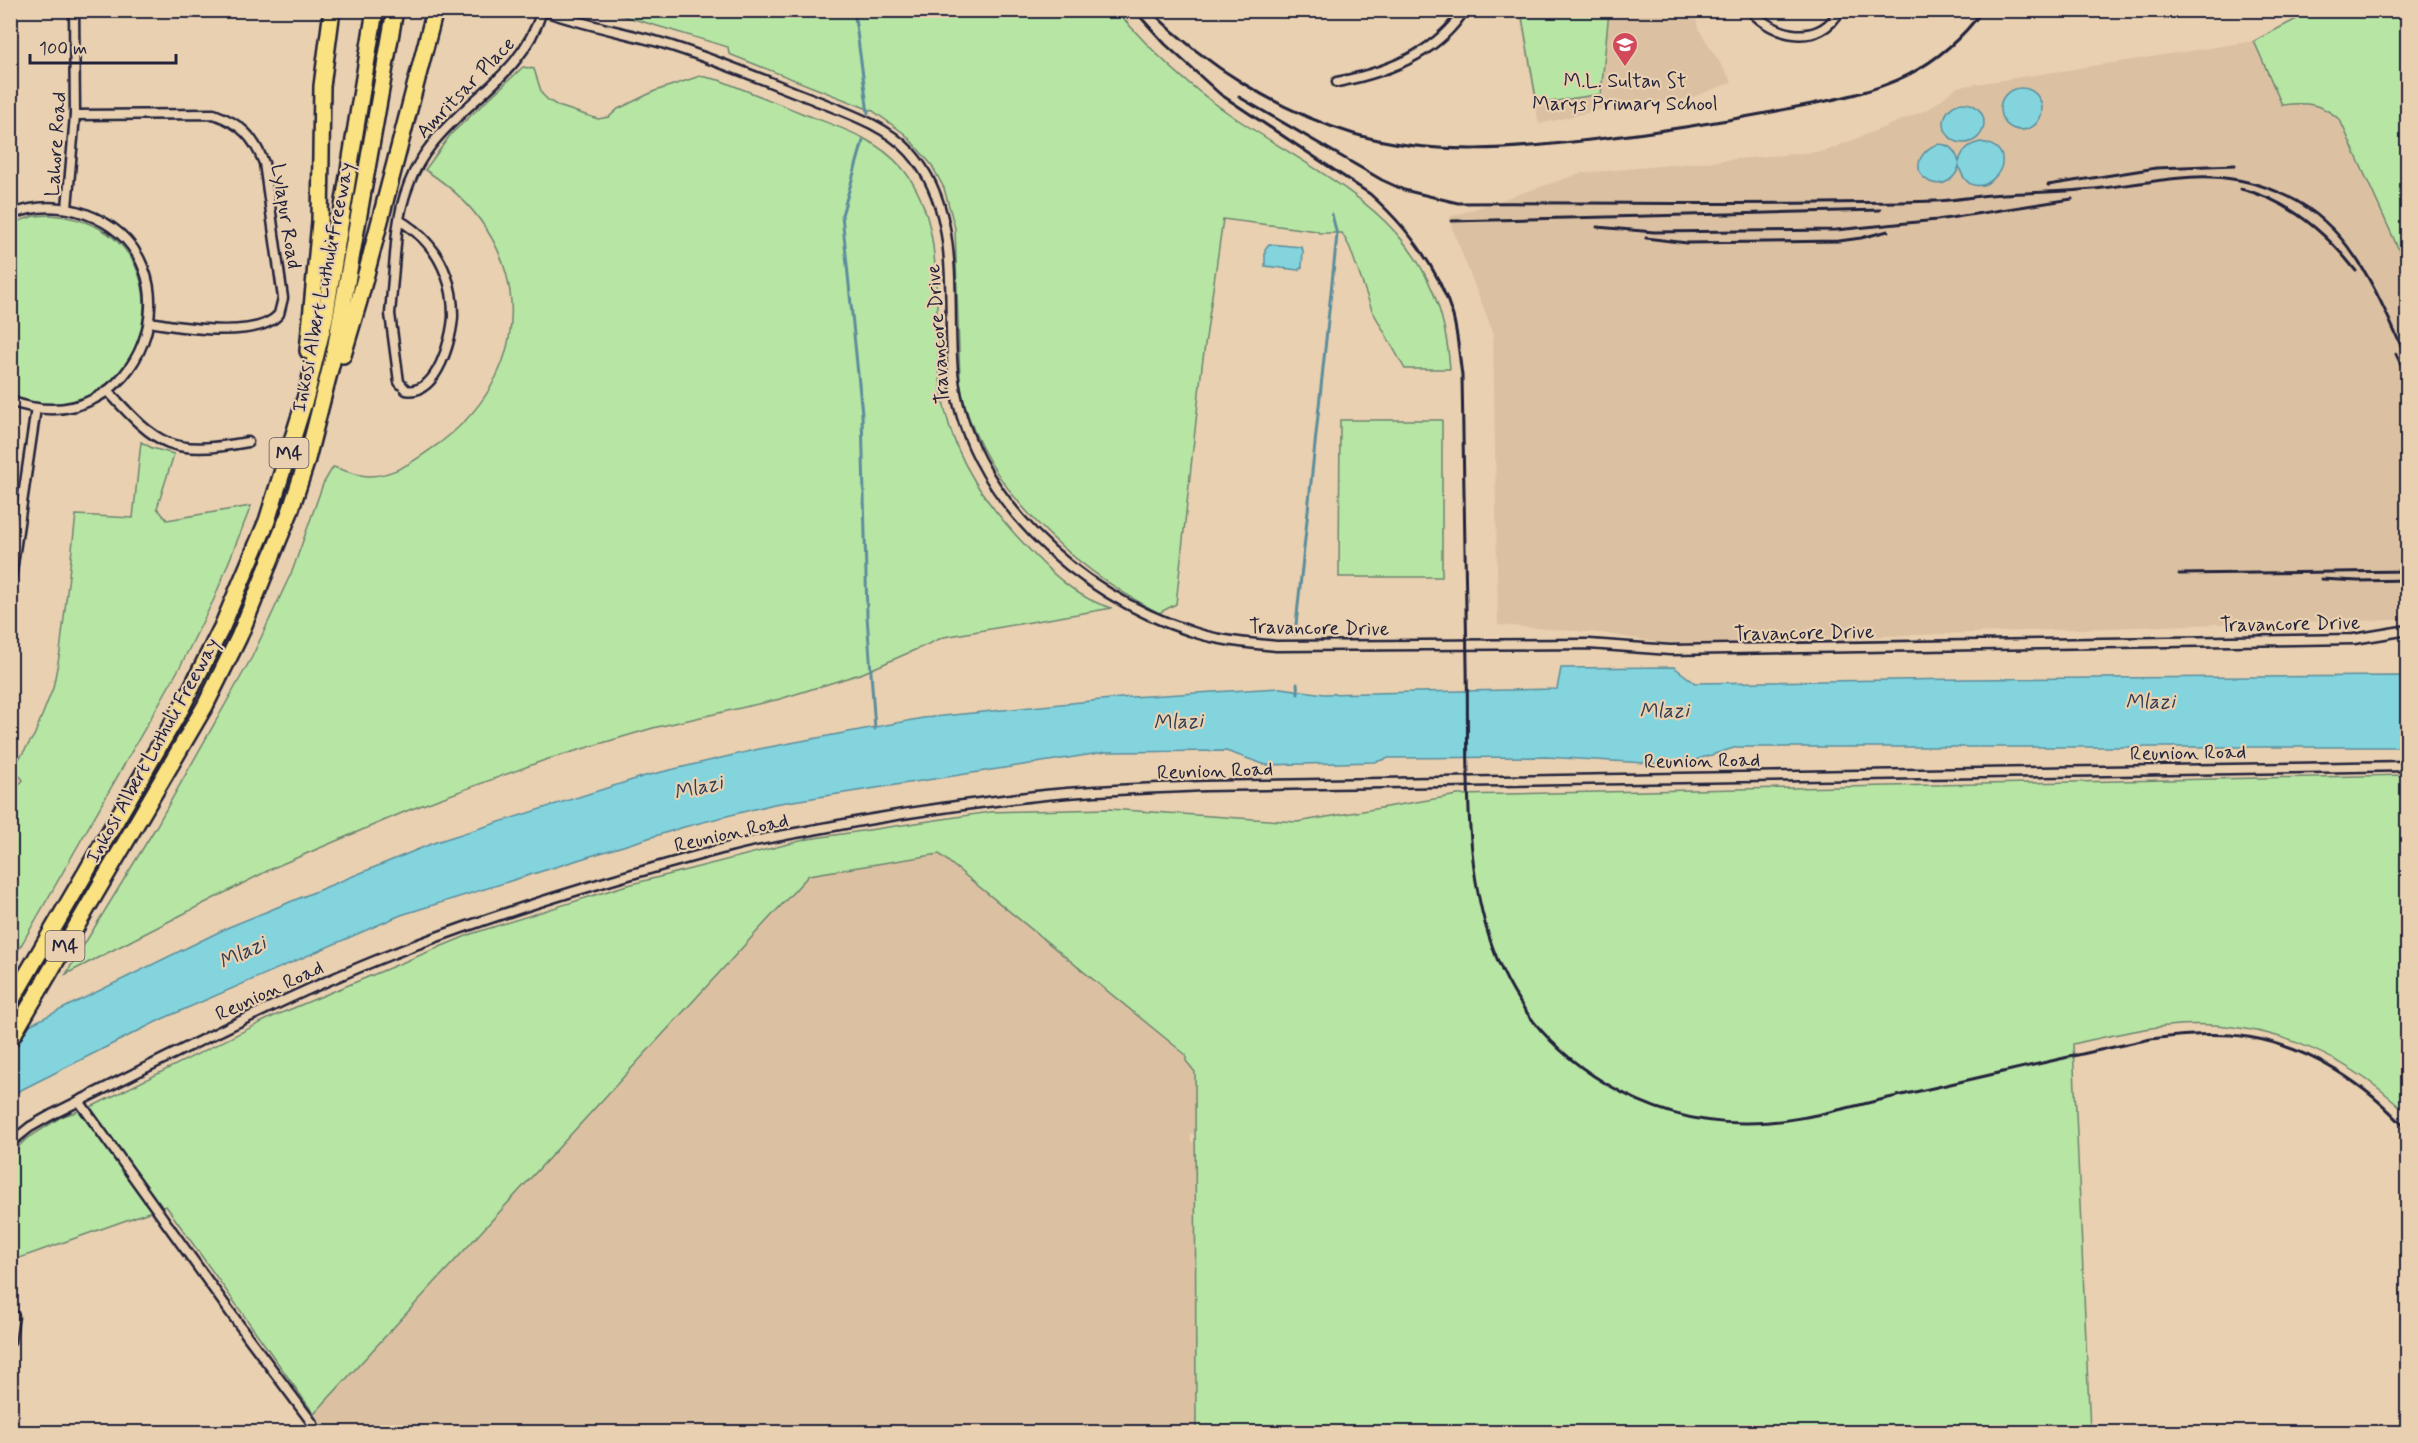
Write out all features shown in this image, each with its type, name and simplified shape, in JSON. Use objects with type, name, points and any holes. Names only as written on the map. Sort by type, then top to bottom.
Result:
[{"type":"highway","points":[[306,396],[321,222],[322,86],[332,10]]},
{"type":"highway","name":"Inkosi Albert Luthuli Freeway","points":[[10,1003],[182,707],[222,627],[267,521],[306,396],[330,287],[375,10]]},
{"type":"highway","name":"Inkosi Albert Luthuli Freeway","points":[[10,1040],[205,706],[239,637],[271,562],[306,464],[337,339],[395,10]]},
{"type":"highway","points":[[306,464],[359,301],[435,10]]},
{"type":"street","name":"Lahore Road","points":[[67,208],[75,115],[74,10]]},
{"type":"street","points":[[1337,82],[1367,76],[1421,53],[1456,23],[1464,10]]},
{"type":"street","points":[[1750,10],[1761,22],[1777,32],[1794,35],[1810,33],[1825,26],[1840,10]]},
{"type":"street","name":"Amritsar Place","points":[[399,220],[422,236],[438,257],[447,277],[453,307],[450,336],[439,367],[426,384],[412,391],[406,390],[399,382],[390,303],[399,220],[406,190],[420,161],[438,137],[519,59],[531,41],[541,11]]},
{"type":"street","name":"Travancore Drive","points":[[541,11],[661,43],[724,64],[863,120],[887,133],[909,151],[932,186],[942,217],[949,260],[952,360],[957,399],[964,428],[982,465],[999,491],[1024,521],[1075,571],[1126,604],[1192,632],[1226,640],[1276,646],[1589,644],[1670,650],[2354,639],[2408,630]]},
{"type":"street","name":"Lylapur Road","points":[[75,115],[214,114],[246,131],[255,143],[264,163],[283,298],[279,314],[266,323],[231,329],[194,330],[149,322]]},
{"type":"street","points":[[10,215],[43,207],[67,208],[104,222],[120,235],[133,251],[143,269],[149,288],[149,322],[142,348],[133,364],[108,391],[94,399],[73,406],[51,409],[36,408],[10,401]]},
{"type":"street","points":[[108,391],[145,430],[168,443],[194,448],[248,442]]},
{"type":"street","points":[[10,585],[36,408]]},
{"type":"street","name":"Reunion Road","points":[[10,1143],[30,1127],[79,1101],[301,993],[410,947],[536,902],[730,846],[854,822],[1011,798],[1077,792],[1228,785],[2408,766]]},
{"type":"street","points":[[79,1101],[313,1424],[307,1432]]},
{"type":"street","points":[[10,1312],[14,1316],[10,1342]]},
{"type":"shaded area","name":"M.L. Sultan St Marys Primary School","points":[[1519,11],[1695,11],[1698,28],[1732,82],[1691,98],[1664,103],[1611,103],[1599,110],[1539,124]]},
{"type":"shaded area","points":[[2314,11],[2407,11],[2407,605],[2399,606],[2399,620],[2245,623],[1670,644],[1601,633],[1498,625],[1493,332],[1452,228],[1450,217],[1582,173],[1826,151],[1929,109],[1957,87],[2254,41]]},
{"type":"shaded area","points":[[939,854],[1186,1055],[1186,1061],[1195,1072],[1195,1134],[1191,1134],[1191,1142],[1195,1142],[1196,1432],[327,1432],[314,1414],[809,875]]},
{"type":"green space","points":[[2314,10],[2407,11],[2407,268],[2340,120],[2326,110],[2313,105],[2282,105],[2254,41]]},
{"type":"green space","points":[[607,11],[1117,11],[1155,52],[1197,90],[1228,113],[1343,187],[1375,212],[1403,242],[1426,276],[1442,318],[1450,369],[1405,369],[1372,310],[1350,248],[1342,233],[1319,233],[1223,219],[1202,366],[1176,604],[1159,613],[1126,594],[1062,547],[1007,488],[986,454],[970,419],[960,382],[955,228],[944,188],[931,164],[905,134],[873,111],[729,54],[728,47]]},
{"type":"green space","points":[[1521,11],[1609,11],[1601,94],[1537,104]]},
{"type":"green space","points":[[523,67],[534,69],[542,94],[548,100],[558,106],[598,119],[609,117],[618,109],[655,91],[700,76],[719,80],[844,129],[869,141],[892,158],[902,168],[918,193],[928,221],[934,251],[940,380],[945,410],[957,448],[976,483],[1011,530],[1064,583],[1087,598],[1112,608],[944,637],[863,673],[780,699],[653,728],[545,760],[409,810],[275,867],[66,974],[156,827],[252,657],[293,569],[323,484],[333,467],[368,476],[388,473],[407,465],[441,442],[474,411],[496,376],[509,340],[511,302],[504,265],[487,230],[460,197],[425,170],[451,134]]},
{"type":"green space","points":[[50,215],[100,229],[130,256],[143,293],[141,331],[125,367],[96,393],[58,404],[11,395],[10,224],[34,216]]},
{"type":"green space","points":[[1340,420],[1442,420],[1442,577],[1339,577]]},
{"type":"green space","points":[[141,442],[152,448],[174,454],[157,508],[167,520],[251,506],[214,599],[181,665],[11,963],[11,794],[23,780],[13,768],[34,736],[53,688],[60,652],[76,515],[133,518]]},
{"type":"green space","points":[[2407,775],[2407,1113],[2382,1091],[2327,1056],[2266,1033],[2234,1027],[2167,1026],[2073,1044],[2090,1432],[1196,1432],[1195,1072],[1186,1061],[1186,1055],[939,854],[809,875],[314,1414],[166,1206],[11,1261],[10,1156],[25,1140],[61,1117],[93,1106],[272,1017],[471,934],[624,886],[808,839],[990,812],[1109,809],[1297,822],[1458,795]]},
{"type":"water","points":[[2021,88],[2036,94],[2042,109],[2036,124],[2021,130],[2006,124],[2000,109],[2006,94]]},
{"type":"water","points":[[1964,103],[1978,109],[1984,123],[1978,137],[1964,143],[1950,137],[1944,123],[1950,109]]},
{"type":"water","points":[[1981,142],[1996,148],[2002,157],[2001,167],[1995,177],[1986,184],[1976,185],[1966,180],[1959,166],[1952,178],[1945,183],[1935,184],[1921,175],[1919,166],[1921,157],[1935,145],[1944,145],[1953,150],[1959,162],[1967,148]]},
{"type":"water","points":[[1269,244],[1301,247],[1303,250],[1302,267],[1298,270],[1265,266],[1265,249]]},
{"type":"water","name":"Mlazi","points":[[1674,667],[1695,683],[2407,676],[2407,747],[1737,747],[1679,765],[1546,757],[1389,758],[1375,762],[1266,765],[1226,751],[1106,752],[774,804],[684,827],[401,915],[162,1019],[11,1095],[11,1034],[229,927],[436,842],[645,776],[759,749],[923,718],[1131,697],[1281,688],[1324,694],[1557,689],[1561,668]]},
{"type":"waterway","points":[[854,10],[868,113]]},
{"type":"waterway","points":[[863,141],[842,215],[862,414],[867,616],[875,729]]},
{"type":"waterway","points":[[1295,634],[1337,235],[1332,214]]},
{"type":"waterway","points":[[1297,684],[1298,694]]},
{"type":"railway","points":[[1134,10],[1165,44],[1220,94],[1370,194],[1409,234],[1430,265],[1447,298],[1455,323],[1462,375],[1468,784],[1471,842],[1479,898],[1494,951],[1518,1000],[1555,1045],[1605,1083],[1654,1107],[1707,1120],[1762,1123],[1818,1114],[2151,1039],[2175,1036],[2236,1035],[2293,1049],[2336,1070],[2374,1098],[2408,1131]]},
{"type":"railway","points":[[1150,10],[1219,68],[1298,113],[1354,134],[1384,141],[1414,146],[1476,149],[1537,146],[1707,124],[1859,93],[1908,75],[1929,62],[1958,38],[1983,10]]},
{"type":"railway","points":[[1239,97],[1382,180],[1404,190],[1458,203],[1757,204],[1935,201],[2090,189],[2195,177],[2239,180],[2287,196],[2310,209],[2330,226],[2362,267],[2387,314],[2408,362]]},
{"type":"railway","points":[[2048,185],[2156,168],[2235,165]]},
{"type":"railway","points":[[2241,189],[2275,201],[2305,220],[2332,244],[2356,271]]},
{"type":"railway","points":[[1597,227],[1654,232],[1836,230],[1937,220],[2072,199]]},
{"type":"railway","points":[[1452,221],[1880,210]]},
{"type":"railway","points":[[1646,238],[1687,243],[1839,241],[1888,231]]},
{"type":"railway","points":[[2396,354],[2408,379]]},
{"type":"railway","points":[[2179,574],[2408,571]]},
{"type":"railway","points":[[2321,579],[2408,580]]},
{"type":"place","name":"M.L. Sultan St Marys Primary School","points":[[1625,68]]}]
